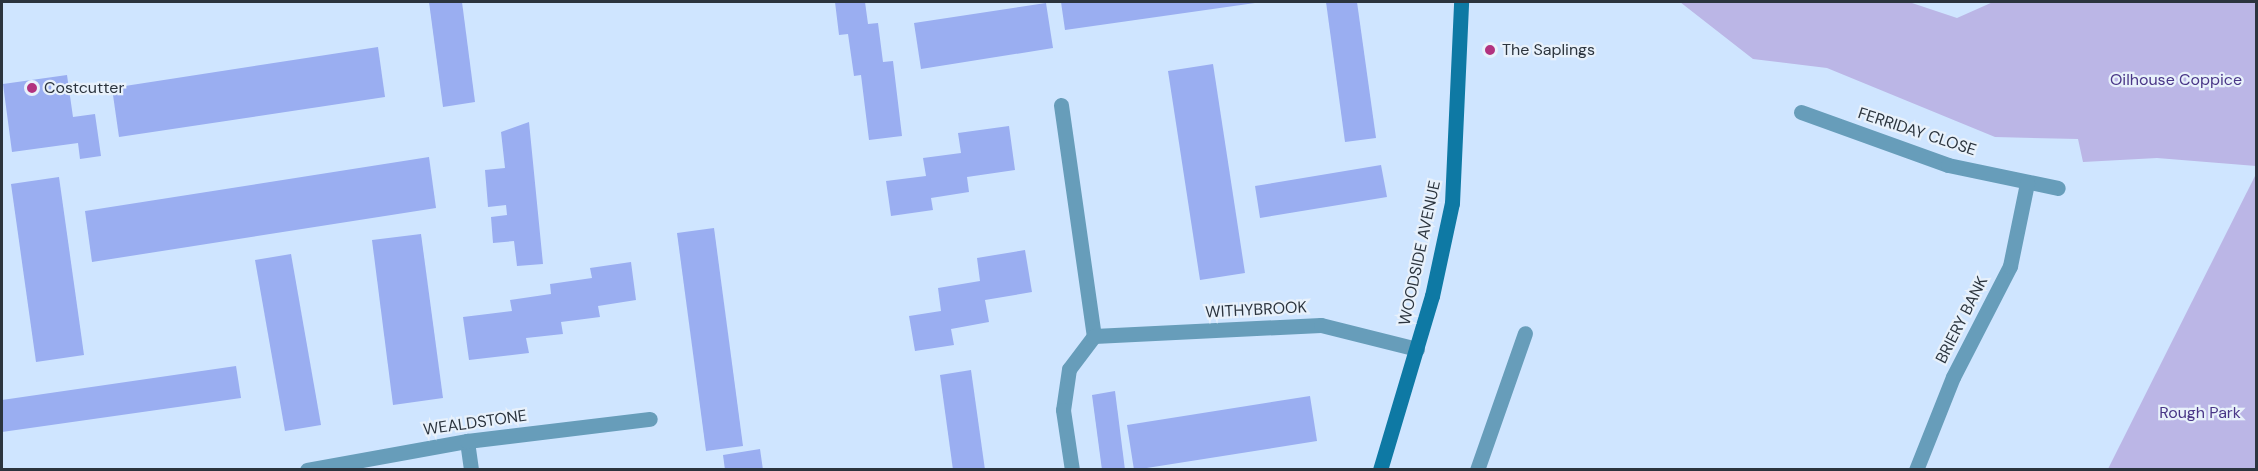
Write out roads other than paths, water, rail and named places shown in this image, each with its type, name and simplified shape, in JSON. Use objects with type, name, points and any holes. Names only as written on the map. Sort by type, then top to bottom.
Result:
[{"type":"street","name":"WOODSIDE AVENUE","points":[[1380,470],[1417,349],[1452,203],[1461,2]]},
{"type":"street","points":[[1061,105],[1094,336],[1069,369],[1064,410],[1072,470]]},
{"type":"street","name":"FERRIDAY CLOSE","points":[[1801,112],[1948,165],[2058,188]]},
{"type":"street","name":"BRIERY BANK","points":[[1916,470],[1953,377],[2010,266],[2027,183]]},
{"type":"street","name":"WITHYBROOK","points":[[1094,336],[1321,325],[1417,349]]},
{"type":"street","points":[[1477,470],[1525,333]]},
{"type":"street","name":"WEALDSTONE","points":[[307,470],[467,441],[650,419]]},
{"type":"street","points":[[467,441],[471,470]]},
{"type":"place","name":"The Saplings","points":[[1490,50]]},
{"type":"place","name":"Costcutter","points":[[32,88]]},
{"type":"park label","name":"Oilhouse Coppice","points":[[2176,80]]},
{"type":"park label","name":"Rough Park","points":[[2200,413]]}]
